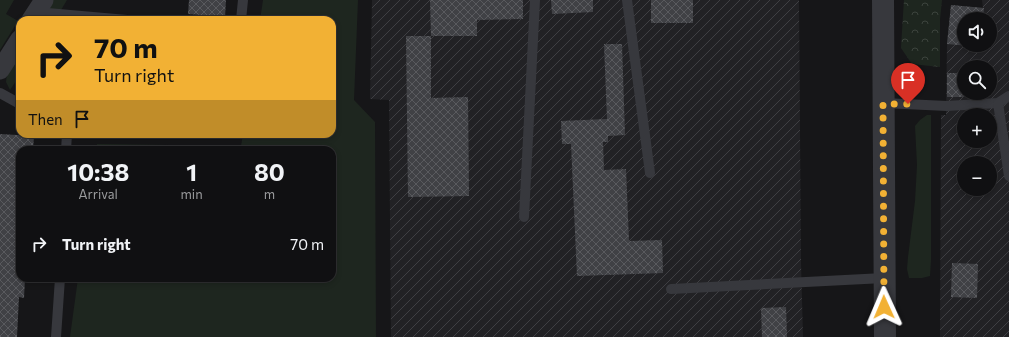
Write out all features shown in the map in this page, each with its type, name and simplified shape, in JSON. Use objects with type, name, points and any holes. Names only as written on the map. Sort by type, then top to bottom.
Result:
[{"type":"street","points":[[883,0],[885,337]]},
{"type":"street","points":[[0,70],[16,45]]},
{"type":"lane","points":[[241,16],[243,0]]},
{"type":"lane","points":[[524,217],[536,0]]},
{"type":"lane","points":[[627,0],[650,173]]},
{"type":"lane","points":[[37,11],[87,16]]},
{"type":"lane","points":[[0,93],[16,102]]},
{"type":"lane","points":[[883,104],[947,106],[998,103],[1009,96]]},
{"type":"lane","points":[[998,103],[1009,176]]},
{"type":"lane","points":[[671,289],[884,278]]},
{"type":"lane","points":[[56,337],[60,282]]},
{"type":"shaded area","points":[[372,0],[799,0],[803,337],[391,337],[389,100],[370,99]]},
{"type":"shaded area","points":[[982,0],[1009,0],[1009,337],[940,337],[941,115],[946,115],[947,44],[951,5],[983,8]]},
{"type":"green space","points":[[0,0],[14,0],[6,14],[16,20],[16,24],[0,50]]},
{"type":"green space","points":[[53,0],[67,0],[57,16],[43,16]]},
{"type":"green space","points":[[263,0],[358,0],[354,100],[375,122],[376,337],[70,337],[77,282],[336,282],[336,146],[241,146],[242,138],[336,138],[336,16],[261,16]]},
{"type":"green space","points":[[904,0],[942,0],[940,19],[940,67],[912,64],[901,48]]},
{"type":"green space","points":[[16,58],[16,81],[10,90],[6,82],[7,73]]},
{"type":"green space","points":[[927,115],[931,115],[930,276],[922,278],[909,278],[907,269],[915,201],[917,165],[915,126]]},
{"type":"green space","points":[[97,144],[241,146],[97,146]]},
{"type":"building","points":[[189,0],[226,0],[225,16],[188,14]]},
{"type":"building","points":[[430,0],[523,0],[523,19],[477,20],[477,36],[431,36]]},
{"type":"building","points":[[551,0],[593,0],[593,12],[552,14]]},
{"type":"building","points":[[651,0],[693,0],[693,23],[651,23]]},
{"type":"building","points":[[951,5],[984,8],[984,12],[957,12],[957,45],[947,44]]},
{"type":"building","points":[[406,36],[431,36],[431,98],[468,97],[469,196],[408,197]]},
{"type":"building","points":[[604,44],[622,44],[625,135],[608,136],[608,142],[603,142],[604,170],[626,169],[629,241],[662,240],[663,273],[577,276],[571,144],[562,144],[561,121],[607,119]]},
{"type":"building","points":[[947,73],[957,73],[957,97],[947,97]]},
{"type":"building","points":[[0,134],[16,135],[16,138],[34,138],[33,146],[16,146],[16,282],[25,282],[24,298],[19,297],[17,337],[0,337]]},
{"type":"building","points":[[952,263],[978,264],[977,298],[951,297]]},
{"type":"building","points":[[786,307],[787,337],[762,337],[761,308]]},
{"type":"route","points":[[884,307],[883,104],[908,104]]}]
